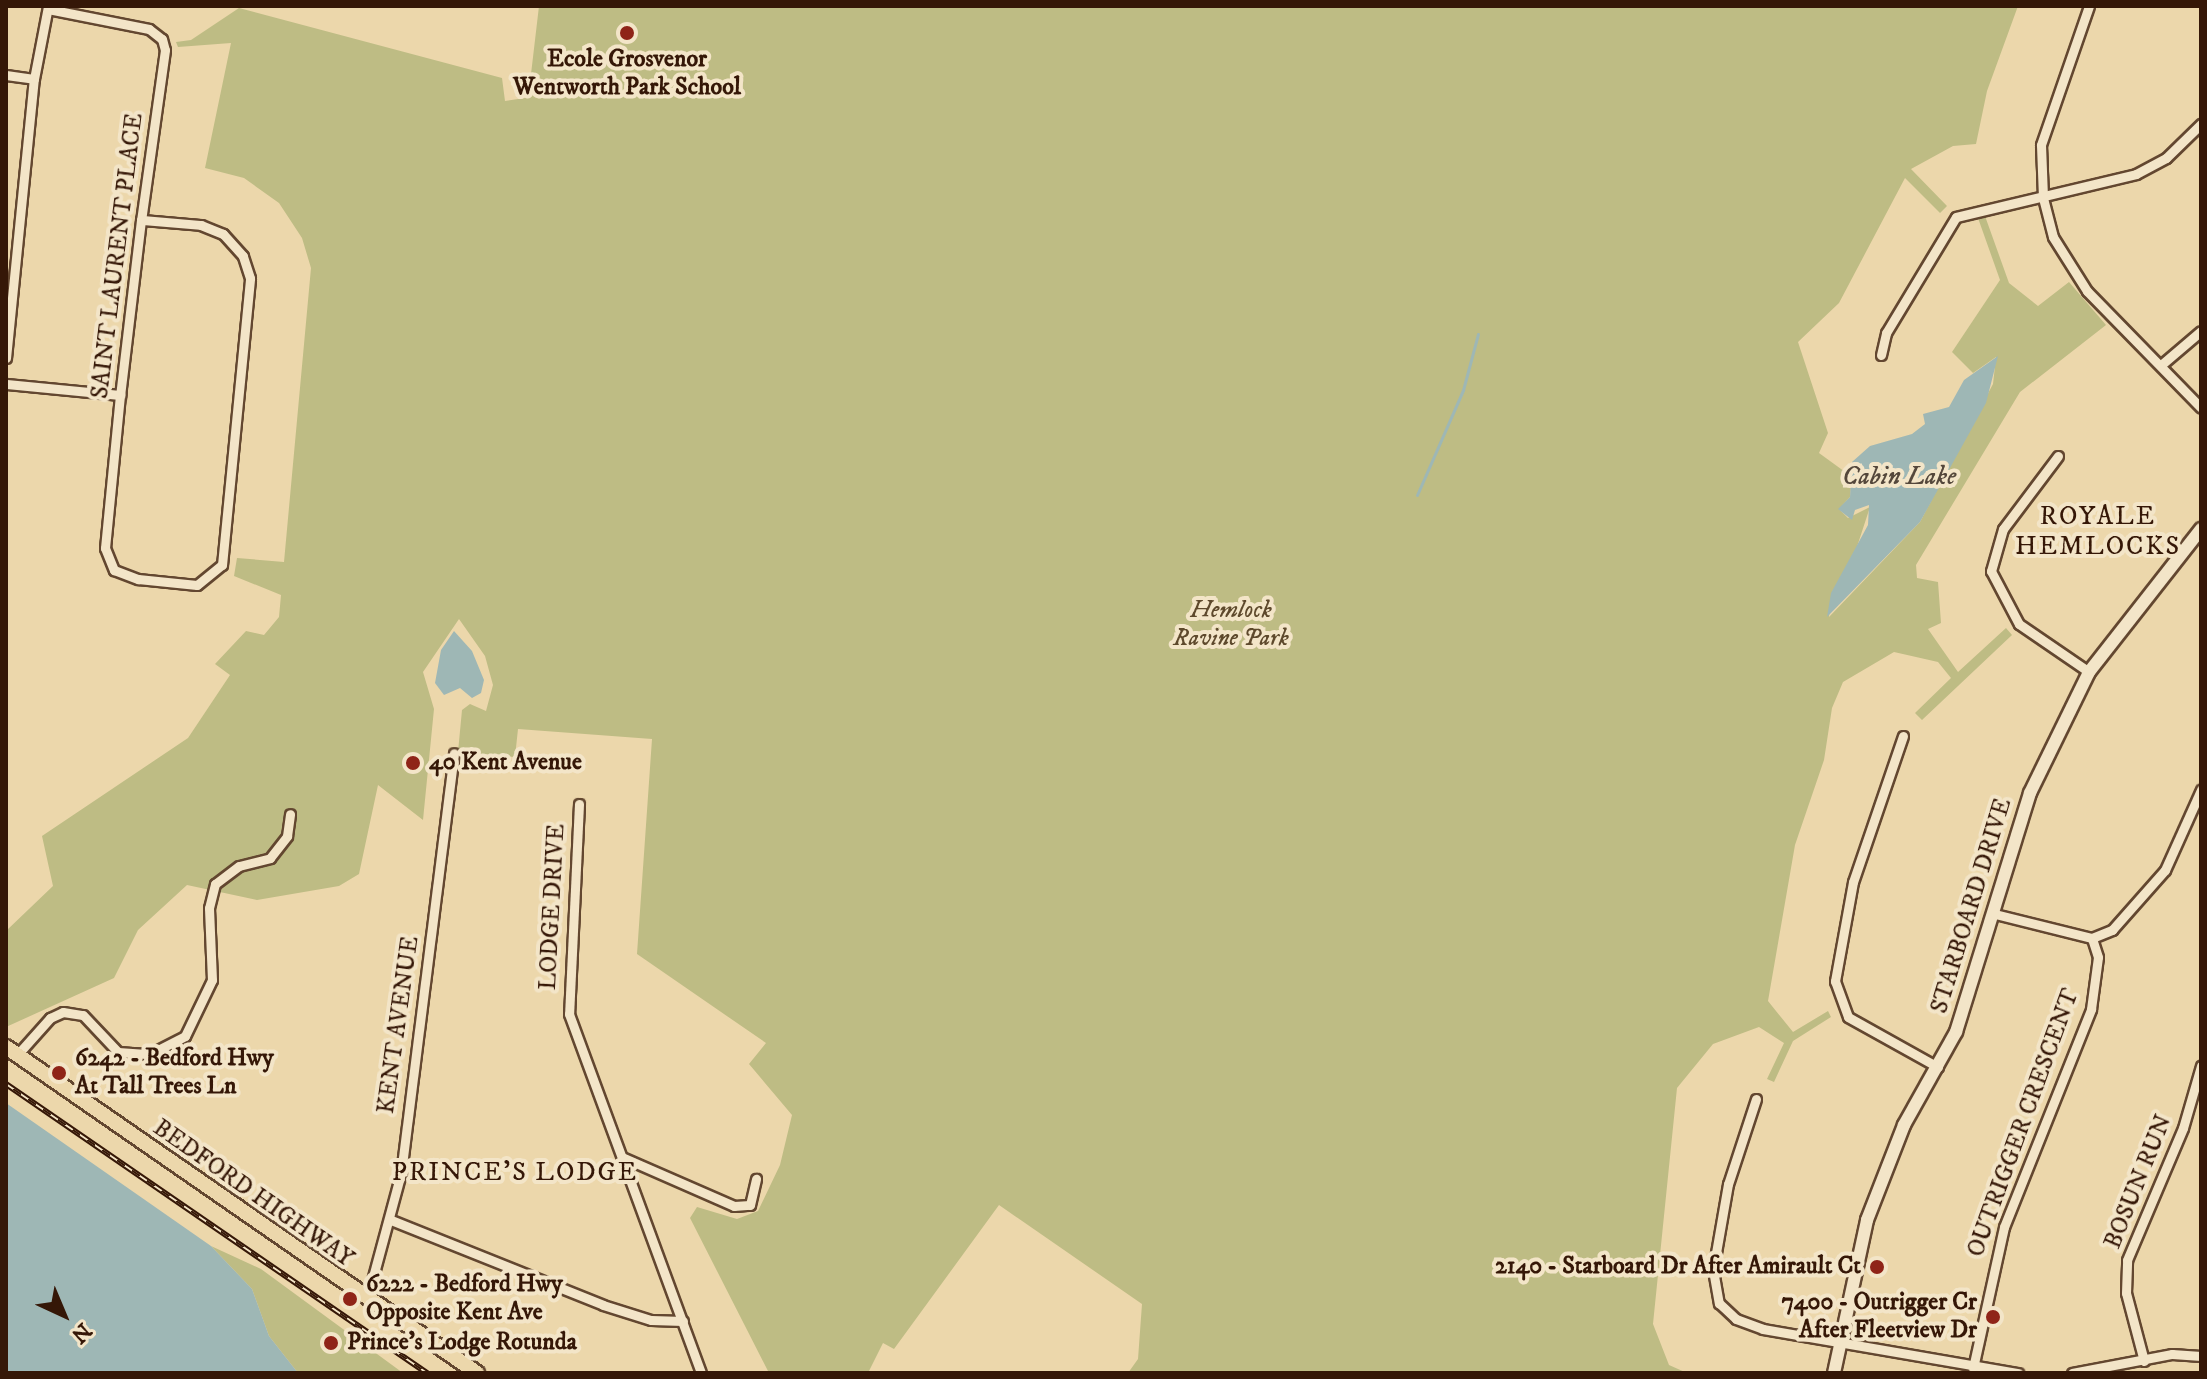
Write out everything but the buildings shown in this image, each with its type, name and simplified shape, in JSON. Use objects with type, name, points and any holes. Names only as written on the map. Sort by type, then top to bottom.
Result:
[{"type":"main road","name":"BEDFORD HIGHWAY","points":[[11,1051],[477,1373]]},
{"type":"street","points":[[2089,6],[2041,145],[2043,198],[2053,237],[2073,272],[2201,408]]},
{"type":"street","points":[[6,358],[34,79],[48,8]]},
{"type":"street","name":"SAINT LAURENT PLACE","points":[[48,8],[149,29],[162,39],[120,395],[105,548],[114,570],[138,579],[197,585],[222,565],[250,278],[243,256],[223,234],[201,225],[141,220]]},
{"type":"street","points":[[6,75],[34,79]]},
{"type":"street","points":[[1881,355],[1886,333],[1956,217],[2143,171],[2201,124]]},
{"type":"street","points":[[2161,365],[2201,331]]},
{"type":"street","points":[[6,384],[120,395]]},
{"type":"street","points":[[2058,456],[2003,529],[1991,571],[2019,624],[2089,672]]},
{"type":"street","name":"STARBOARD DRIVE","points":[[1834,1373],[1867,1220],[1904,1125],[1956,1032],[2030,793],[2089,672],[2201,529]]},
{"type":"street","points":[[1903,736],[1853,882],[1835,981],[1848,1017],[1938,1067]]},
{"type":"street","name":"KENT AVENUE","points":[[367,1299],[391,1220],[454,753]]},
{"type":"street","points":[[1995,914],[2092,938],[2128,918],[2159,879],[2201,790]]},
{"type":"street","name":"LODGE DRIVE","points":[[579,804],[569,1014],[701,1373]]},
{"type":"street","points":[[11,1051],[50,1018],[66,1011],[87,1019],[118,1052],[150,1054],[185,1036],[212,980],[209,908],[215,884],[239,866],[270,858],[287,836],[290,814]]},
{"type":"street","name":"OUTRIGGER CRESCENT","points":[[1973,1368],[2004,1227],[2091,1009],[2098,957],[2092,938]]},
{"type":"street","name":"BOSUN RUN","points":[[2144,1361],[2126,1293],[2127,1260],[2183,1128],[2201,1066]]},
{"type":"street","points":[[1756,1099],[1728,1184],[1713,1288],[1736,1319],[1839,1343],[1973,1368],[2018,1373]]},
{"type":"street","points":[[622,1157],[734,1206],[750,1205],[756,1179]]},
{"type":"street","points":[[391,1220],[603,1305],[651,1320],[683,1321]]},
{"type":"street","points":[[2072,1373],[2144,1361],[2201,1356]]},
{"type":"green space","name":"Hemlock Ravine Park","points":[[539,6],[2018,6],[1987,91],[1976,144],[1953,146],[1911,169],[1947,206],[1940,213],[1905,178],[1839,303],[1798,342],[1828,433],[1819,453],[1852,477],[1850,497],[1839,509],[1848,518],[1870,507],[1853,559],[1832,592],[1829,617],[1920,522],[1993,384],[1996,357],[1973,373],[1952,352],[2000,280],[1978,218],[1985,216],[2009,283],[2038,306],[2069,282],[2106,325],[2020,392],[1916,565],[1917,578],[1938,582],[1941,623],[1928,629],[1958,672],[2006,628],[2012,635],[1922,720],[1915,713],[1951,678],[1938,662],[1894,652],[1843,682],[1832,708],[1824,760],[1795,845],[1768,1001],[1793,1032],[1828,1011],[1831,1017],[1793,1041],[1774,1082],[1767,1079],[1784,1043],[1759,1027],[1713,1044],[1677,1088],[1653,1324],[1669,1365],[1687,1373],[1128,1373],[1138,1359],[1142,1304],[999,1205],[894,1349],[883,1343],[868,1373],[769,1373],[690,1218],[697,1207],[737,1219],[758,1211],[780,1165],[792,1115],[749,1064],[766,1043],[637,954],[652,739],[518,729],[515,757],[458,752],[462,710],[470,704],[486,711],[493,685],[485,656],[459,619],[423,672],[434,709],[423,820],[378,785],[359,874],[339,886],[257,900],[187,885],[138,930],[114,978],[6,1027],[6,931],[53,886],[42,836],[188,738],[230,675],[215,664],[246,631],[264,635],[279,617],[281,595],[234,576],[237,558],[284,562],[311,268],[302,238],[279,203],[244,178],[205,168],[231,43],[178,47],[176,42],[191,40],[239,8],[502,78],[505,101],[525,98],[529,91]]},
{"type":"green space","points":[[211,1246],[261,1269],[403,1373],[298,1373],[269,1336],[252,1289]]},
{"type":"water","name":"Cabin Lake","points":[[1998,356],[1986,403],[1920,522],[1827,617],[1831,593],[1868,525],[1869,505],[1855,510],[1852,520],[1838,509],[1850,497],[1852,462],[1870,446],[1912,434],[1925,424],[1923,414],[1949,407],[1964,380]]},
{"type":"water","points":[[454,631],[472,651],[484,680],[481,693],[472,698],[460,688],[444,695],[435,683],[441,650]]},
{"type":"water","points":[[6,1103],[211,1246],[252,1289],[269,1336],[298,1373],[6,1373]]},
{"type":"waterway","points":[[1417,495],[1463,390],[1478,334]]},
{"type":"railway","points":[[6,1084],[427,1373]]},
{"type":"place","name":"Ecole Grosvenor Wentworth Park School","points":[[627,33]]},
{"type":"place","name":"40 Kent Avenue","points":[[413,763]]},
{"type":"place","name":"6242 - Bedford Hwy At Tall Trees Ln","points":[[59,1073]]},
{"type":"place","name":"2140 - Starboard Dr After Amirault Ct","points":[[1877,1267]]},
{"type":"place","name":"6222 - Bedford Hwy Opposite Kent Ave","points":[[350,1299]]},
{"type":"place","name":"7400 - Outrigger Cr After Fleetview Dr","points":[[1993,1317]]},
{"type":"place","name":"Prince's Lodge Rotunda","points":[[331,1343]]},
{"type":"district","name":"ROYALE HEMLOCKS","points":[[2098,532]]},
{"type":"district","name":"PRINCE'S LODGE","points":[[515,1173]]}]
